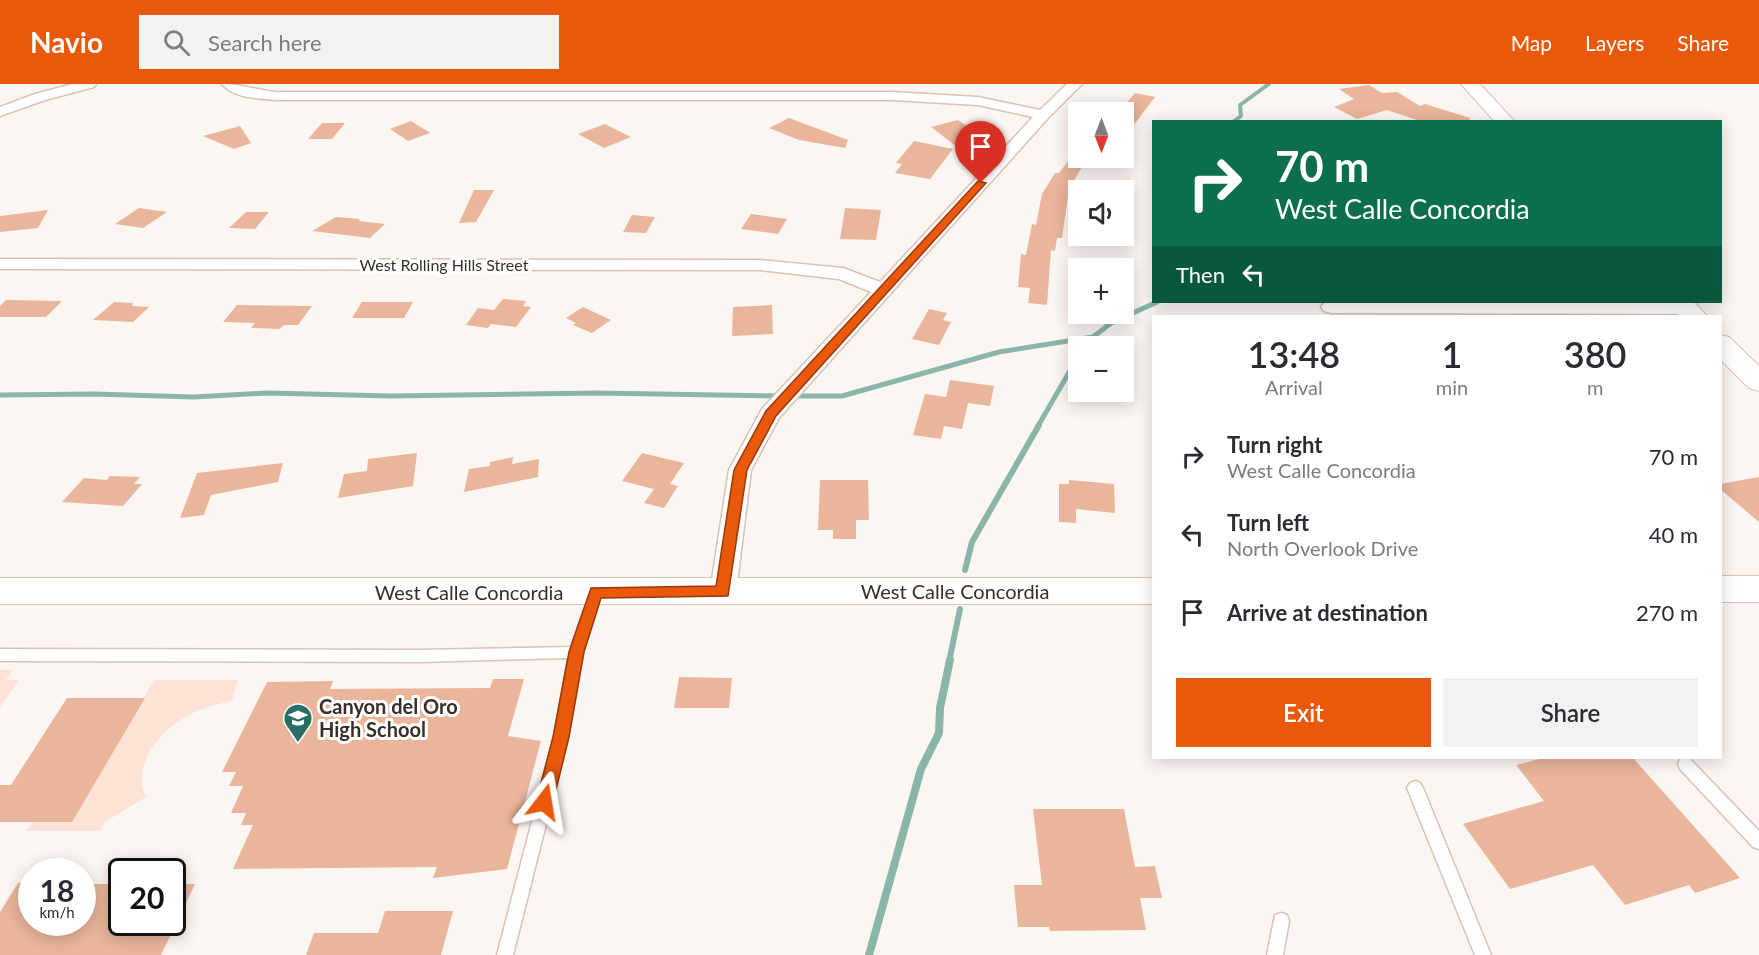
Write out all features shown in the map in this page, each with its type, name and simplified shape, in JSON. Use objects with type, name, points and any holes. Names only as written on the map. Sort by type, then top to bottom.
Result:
[{"type":"street","points":[[0,112],[40,97],[89,84]]},
{"type":"street","points":[[229,84],[234,89],[276,96],[892,96],[978,101],[1043,115]]},
{"type":"street","points":[[723,592],[740,470],[771,414],[1043,115],[1075,84]]},
{"type":"street","points":[[1470,84],[1504,120]]},
{"type":"street","name":"West Rolling Hills Street","points":[[0,264],[759,265],[843,274],[884,291]]},
{"type":"street","points":[[1331,307],[1687,309]]},
{"type":"street","points":[[1722,345],[1759,382]]},
{"type":"street","points":[[1722,589],[1759,589]]},
{"type":"street","name":"West Calle Concordia","points":[[0,591],[1152,591]]},
{"type":"lane","points":[[505,955],[561,737],[576,652],[596,592]]},
{"type":"lane","points":[[0,655],[419,656],[576,652]]},
{"type":"lane","points":[[1685,764],[1759,842]]},
{"type":"lane","points":[[1414,788],[1483,955]]},
{"type":"lane","points":[[1275,955],[1281,921]]},
{"type":"shaded area","points":[[0,670],[13,670],[6,680],[19,680],[0,707]]},
{"type":"shaded area","points":[[154,680],[238,680],[232,701],[208,707],[188,716],[164,733],[147,756],[143,769],[142,783],[146,797],[105,822],[100,831],[26,831],[143,698]]},
{"type":"building","points":[[1369,85],[1382,93],[1397,92],[1420,106],[1425,104],[1470,118],[1470,120],[1417,120],[1387,110],[1357,119],[1334,107],[1354,99],[1339,89]]},
{"type":"building","points":[[1135,93],[1155,97],[1134,125],[1134,102],[1127,102]]},
{"type":"building","points":[[789,118],[848,140],[845,148],[799,140],[769,128]]},
{"type":"building","points":[[958,120],[985,139],[957,147],[931,127]]},
{"type":"building","points":[[411,121],[430,133],[408,141],[390,129]]},
{"type":"building","points":[[322,123],[345,123],[332,139],[308,139]]},
{"type":"building","points":[[605,124],[631,137],[604,148],[578,134]]},
{"type":"building","points":[[240,126],[251,143],[234,149],[203,136]]},
{"type":"building","points":[[914,141],[953,149],[930,179],[895,173],[902,164],[896,163]]},
{"type":"building","points":[[1068,161],[1068,168],[1081,168],[1074,180],[1068,180],[1062,238],[1057,238],[1055,251],[1051,250],[1047,305],[1028,303],[1030,288],[1018,287],[1021,254],[1026,255],[1032,224],[1036,225],[1042,194],[1055,173],[1059,173]]},
{"type":"building","points":[[474,190],[494,190],[476,222],[459,223]]},
{"type":"building","points":[[139,208],[167,212],[143,228],[115,224]]},
{"type":"building","points":[[845,208],[881,210],[876,240],[840,239]]},
{"type":"building","points":[[48,210],[38,228],[0,232],[0,216]]},
{"type":"building","points":[[246,212],[269,212],[255,229],[229,228]]},
{"type":"building","points":[[751,214],[787,219],[778,234],[741,229]]},
{"type":"building","points":[[632,215],[655,217],[646,233],[623,232]]},
{"type":"building","points":[[336,217],[385,224],[370,238],[312,231]]},
{"type":"building","points":[[503,299],[526,301],[523,306],[531,307],[516,327],[491,324],[488,328],[466,325],[478,308],[494,310]]},
{"type":"building","points":[[6,300],[62,301],[46,317],[0,317],[0,306]]},
{"type":"building","points":[[114,302],[149,307],[133,322],[93,320]]},
{"type":"building","points":[[362,302],[413,302],[404,318],[352,318]]},
{"type":"building","points":[[237,305],[312,306],[298,325],[284,325],[279,329],[251,328],[255,323],[223,322]]},
{"type":"building","points":[[772,305],[773,334],[732,336],[733,307]]},
{"type":"building","points":[[583,307],[611,320],[592,333],[573,325],[576,323],[566,318]]},
{"type":"building","points":[[929,309],[947,313],[943,320],[951,322],[939,345],[912,339]]},
{"type":"building","points":[[950,380],[994,386],[990,406],[968,403],[962,429],[944,426],[941,439],[913,435],[925,394],[946,397]]},
{"type":"building","points":[[417,453],[413,486],[338,498],[344,474],[367,471],[368,459]]},
{"type":"building","points":[[642,453],[684,463],[670,484],[678,486],[664,508],[644,503],[654,489],[622,481]]},
{"type":"building","points":[[513,457],[512,464],[539,459],[538,477],[464,492],[469,469],[490,466],[490,462]]},
{"type":"building","points":[[283,463],[278,482],[211,495],[204,515],[180,518],[197,473]]},
{"type":"building","points":[[110,476],[140,477],[134,484],[142,484],[123,506],[62,502],[84,478],[107,480]]},
{"type":"building","points":[[1759,477],[1759,522],[1722,491],[1722,484]]},
{"type":"building","points":[[820,480],[868,480],[869,520],[856,520],[856,539],[833,539],[833,530],[818,530]]},
{"type":"building","points":[[1069,480],[1114,484],[1115,513],[1076,509],[1076,523],[1059,522],[1059,484],[1069,484]]},
{"type":"building","points":[[679,677],[732,678],[729,708],[674,708]]},
{"type":"building","points":[[493,679],[524,679],[508,736],[541,741],[507,869],[433,878],[437,867],[233,869],[253,825],[241,825],[246,813],[231,813],[243,786],[229,786],[236,772],[222,772],[267,682],[333,681],[330,689],[490,688]]},
{"type":"building","points":[[67,698],[145,698],[72,822],[0,822],[0,785],[11,785]]},
{"type":"building","points":[[1540,759],[1634,759],[1740,878],[1695,893],[1689,885],[1625,905],[1593,865],[1510,889],[1463,824],[1544,801],[1516,765]]},
{"type":"building","points":[[1033,809],[1124,809],[1135,867],[1155,866],[1162,898],[1140,898],[1146,930],[1050,931],[1049,927],[1018,927],[1014,885],[1042,885]]},
{"type":"building","points":[[18,883],[18,936],[96,936],[96,884],[108,884],[108,936],[170,936],[161,955],[0,955],[0,912]]},
{"type":"building","points":[[186,884],[195,884],[186,903]]},
{"type":"building","points":[[385,911],[453,911],[441,955],[306,955],[314,933],[378,933]]},
{"type":"waterway","points":[[1236,120],[1241,116],[1240,105],[1269,84]]},
{"type":"waterway","points":[[792,396],[842,396],[999,352],[1093,337],[1111,323],[1155,303]]},
{"type":"waterway","points":[[1038,426],[1068,374]]},
{"type":"waterway","points":[[0,395],[95,394],[194,397],[267,393],[391,396],[597,393],[782,396]]},
{"type":"waterway","points":[[965,570],[972,542],[1039,425]]},
{"type":"waterway","points":[[949,662],[960,609]]},
{"type":"waterway","points":[[869,955],[921,769],[939,733],[940,708],[950,660]]},
{"type":"place","name":"Canyon del Oro High School","points":[[298,744]]},
{"type":"route","points":[[544,802],[561,737],[576,652],[596,592],[723,592],[740,470],[771,414],[981,183]]}]
